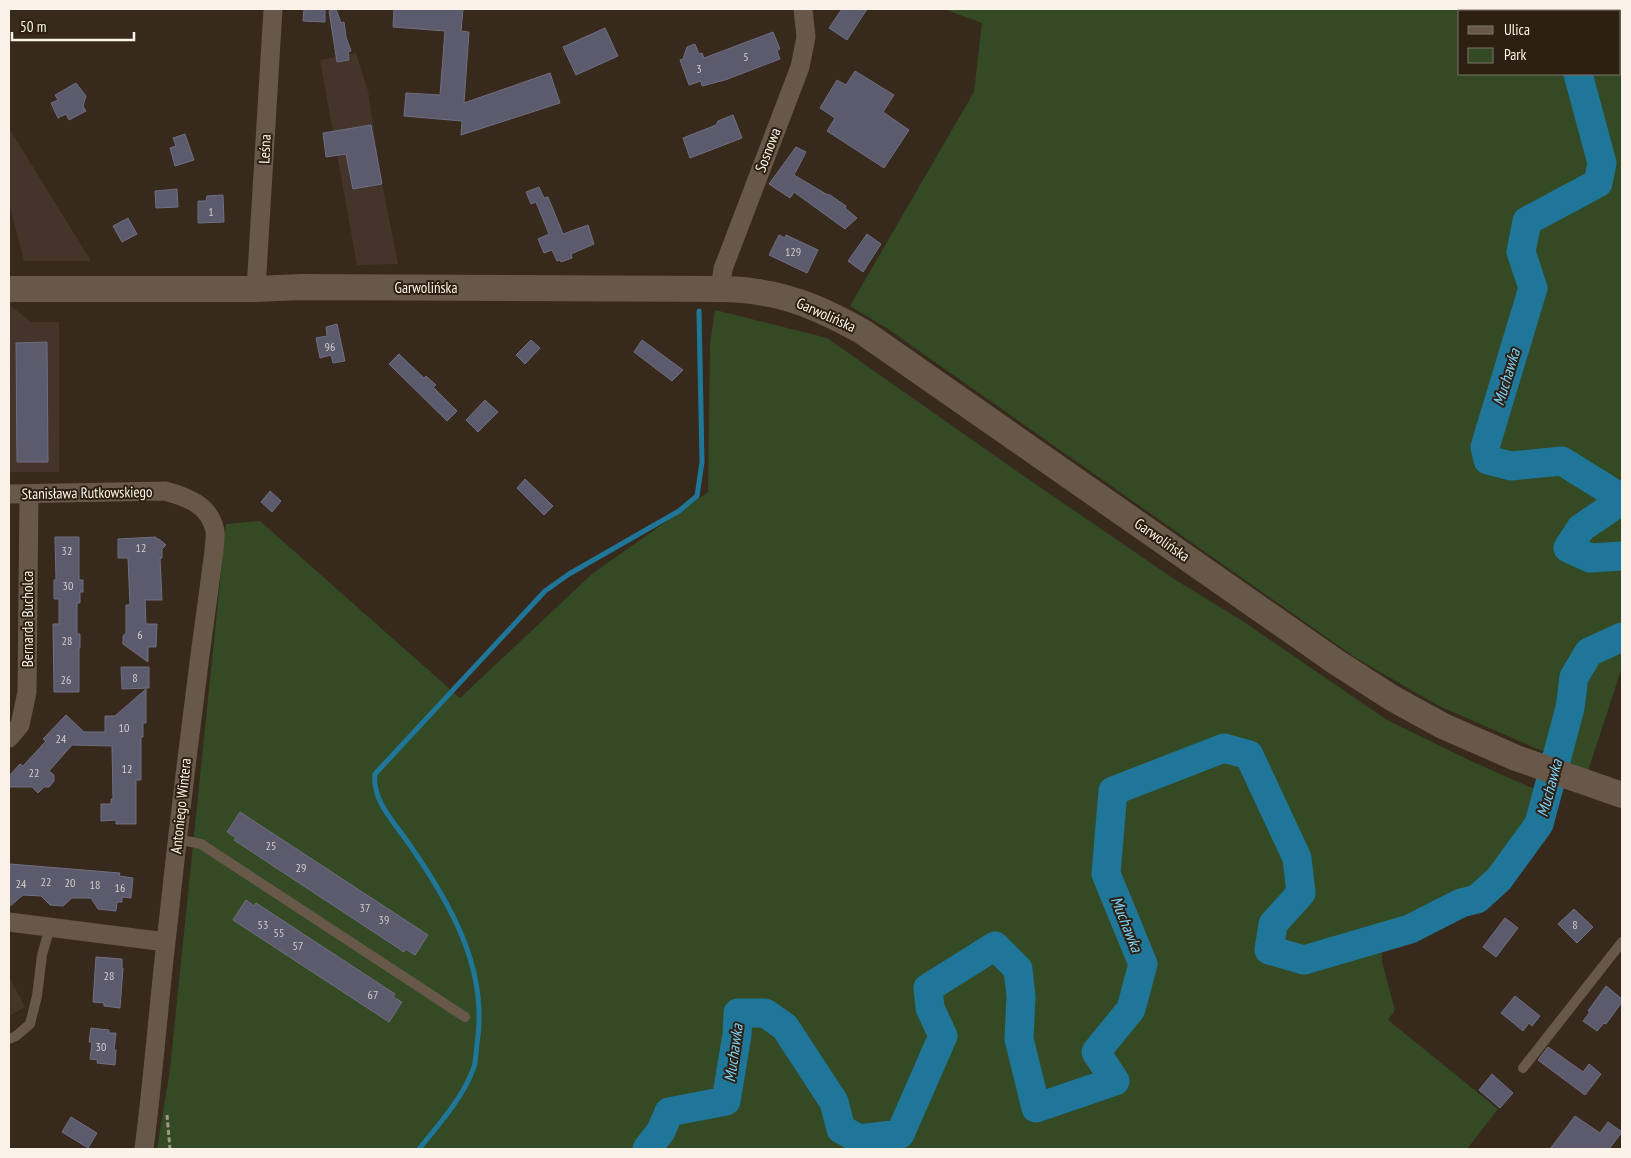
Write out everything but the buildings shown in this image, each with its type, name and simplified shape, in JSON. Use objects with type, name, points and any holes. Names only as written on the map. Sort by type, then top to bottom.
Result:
[{"type":"main road","name":"Garwolińska","points":[[9,289],[256,289],[302,287],[720,288],[760,292],[799,302],[821,310],[863,332],[1392,698],[1443,726],[1516,758],[1611,791]]},
{"type":"street","name":"Leśna","points":[[256,289],[272,9]]},
{"type":"street","name":"Sosnowa","points":[[720,288],[723,269],[800,67],[806,37],[804,9]]},
{"type":"street","name":"Stanisława Rutkowskiego","points":[[9,494],[165,491]]},
{"type":"street","name":"Antoniego Wintera","points":[[144,1149],[193,699],[214,551],[215,531],[203,507],[184,496],[165,491]]},
{"type":"street","name":"Bernarda Bucholca","points":[[9,738],[20,725],[27,692],[29,494]]},
{"type":"street","points":[[9,922],[166,942]]},
{"type":"lane","points":[[177,840],[200,844],[465,1017]]},
{"type":"lane","points":[[9,1039],[16,1036],[30,1024],[37,996],[42,955],[50,927]]},
{"type":"lane","points":[[1523,1068],[1622,942]]},
{"type":"shaded area","points":[[356,53],[368,91],[382,184],[398,264],[357,265],[320,60]]},
{"type":"shaded area","points":[[9,128],[91,261],[24,261],[9,203]]},
{"type":"shaded area","points":[[9,307],[12,307],[31,322],[59,322],[59,472],[9,472]]},
{"type":"shaded area","points":[[9,976],[25,1007],[9,1016]]},
{"type":"green space","points":[[944,9],[1622,9],[1622,667],[1588,771],[1437,705],[1356,658],[888,329],[850,306],[974,92],[982,23]]},
{"type":"green space","points":[[715,310],[827,338],[1174,579],[1241,620],[1387,720],[1532,788],[1542,787],[1519,841],[1485,880],[1416,919],[1381,930],[1382,962],[1395,1010],[1388,1020],[1498,1109],[1467,1149],[157,1149],[170,1069],[226,524],[260,521],[460,698],[592,574],[708,492],[710,344]]},
{"type":"waterway","name":"Muchawka","points":[[1578,75],[1602,163],[1598,183],[1527,221],[1521,252],[1533,288],[1485,447],[1488,460],[1511,466],[1562,461],[1615,494],[1612,507],[1581,528],[1568,548],[1590,558],[1622,556]]},
{"type":"waterway","points":[[419,1149],[457,1100],[474,1067],[479,1016],[477,989],[471,962],[451,912],[423,864],[380,801],[375,784],[375,774],[545,591],[569,574],[679,511],[697,496],[702,462],[699,311]]},
{"type":"waterway","name":"Muchawka","points":[[647,1149],[661,1131],[669,1112],[726,1101],[737,1035],[738,1013],[765,1013],[785,1027],[834,1102],[841,1129],[859,1139],[900,1134],[943,1036],[930,1008],[928,988],[995,946],[1018,969],[1021,997],[1019,1039],[1036,1108],[1115,1081],[1096,1052],[1131,1009],[1143,964],[1106,874],[1113,791],[1224,748],[1249,755],[1297,858],[1301,893],[1273,924],[1269,950],[1304,960],[1410,929],[1461,903],[1477,899],[1499,879],[1539,824],[1570,708],[1574,677],[1589,652],[1622,637]]}]
